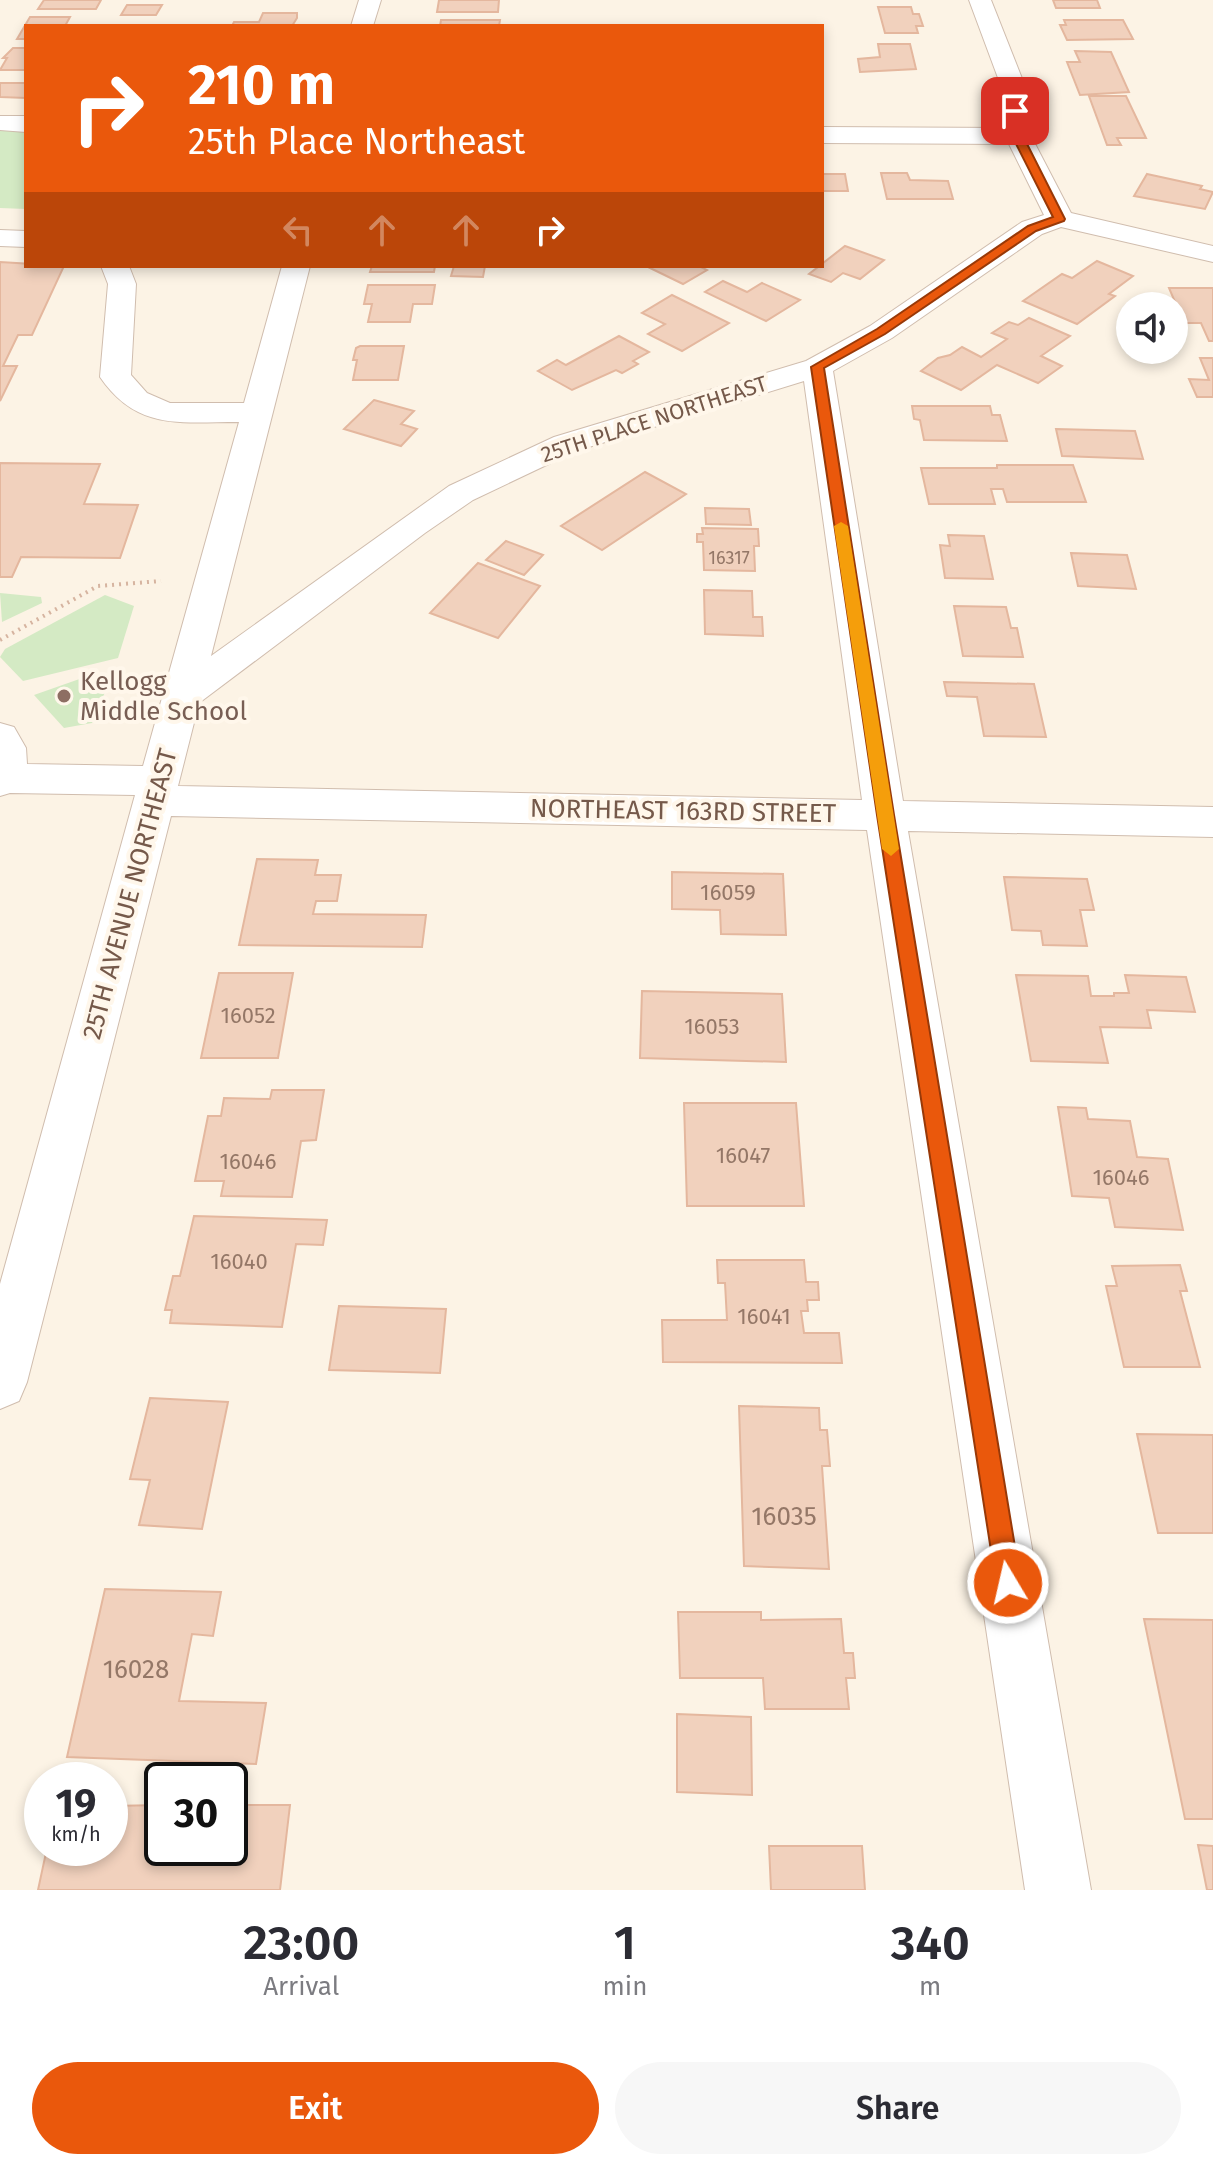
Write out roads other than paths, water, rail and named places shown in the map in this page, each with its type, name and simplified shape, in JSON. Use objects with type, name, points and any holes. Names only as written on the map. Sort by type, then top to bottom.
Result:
[{"type":"street","points":[[363,24],[370,0]]},
{"type":"street","points":[[980,0],[1013,86],[1018,136],[1060,219],[1213,254]]},
{"type":"street","points":[[0,123],[24,124]]},
{"type":"street","points":[[824,135],[1018,136]]},
{"type":"street","name":"25TH PLACE NORTHEAST","points":[[183,696],[413,525],[461,493],[565,444],[817,367],[881,332],[1032,228],[1060,219]]},
{"type":"street","points":[[0,238],[24,239]]},
{"type":"street","points":[[116,268],[122,284],[115,377],[136,400],[165,412],[257,413]]},
{"type":"street","name":"25TH AVENUE NORTHEAST","points":[[0,1382],[295,268]]},
{"type":"street","points":[[817,367],[885,815],[1058,1890]]},
{"type":"street","points":[[0,737],[6,745],[8,761],[1,779]]},
{"type":"street","name":"NORTHEAST 163RD STREET","points":[[1,779],[156,791],[885,815],[1213,822]]},
{"type":"place","name":"Kellogg Middle School","points":[[64,696]]}]
